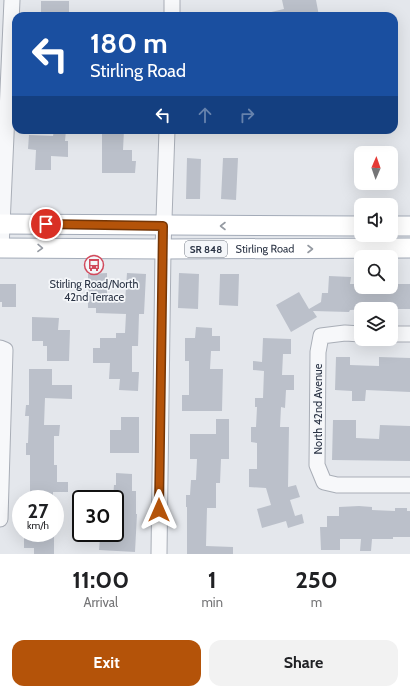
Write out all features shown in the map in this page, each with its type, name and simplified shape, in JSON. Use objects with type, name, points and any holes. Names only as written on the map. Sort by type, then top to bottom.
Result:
[{"type":"main road","name":"SR 848","points":[[1,224],[354,226]]},
{"type":"main road","points":[[398,226],[410,226]]},
{"type":"main road","name":"Stirling Road","points":[[1,248],[410,248]]},
{"type":"street","points":[[1,248],[12,0]]},
{"type":"street","points":[[172,0],[172,12]]},
{"type":"street","points":[[159,554],[162,249],[167,134]]},
{"type":"street","name":"North 42nd Avenue","points":[[354,334],[345,333],[321,336],[318,352],[317,465],[324,482],[337,485],[410,485]]},
{"type":"street","points":[[398,334],[410,334]]},
{"type":"street","points":[[0,520],[2,349]]},
{"type":"building","points":[[282,0],[316,0],[318,12],[271,12],[284,9]]},
{"type":"building","points":[[41,1],[69,1],[69,12],[41,12]]},
{"type":"building","points":[[53,134],[66,134],[65,141],[68,141],[68,157],[51,156],[51,170],[35,170],[36,150],[28,149],[29,135],[53,136]]},
{"type":"building","points":[[102,134],[124,134],[123,150],[132,150],[132,161],[136,161],[135,173],[102,173]]},
{"type":"building","points":[[187,158],[201,159],[200,199],[186,199]]},
{"type":"building","points":[[223,158],[238,158],[236,200],[221,199]]},
{"type":"building","points":[[107,273],[107,302],[125,302],[127,273],[146,274],[144,314],[139,314],[138,346],[132,346],[132,372],[139,372],[138,391],[119,390],[120,379],[109,379],[110,363],[93,363],[93,348],[100,348],[100,338],[116,338],[116,333],[125,333],[126,314],[96,313],[96,308],[88,308],[88,274]]},
{"type":"building","points":[[179,273],[199,274],[198,309],[178,308]]},
{"type":"building","points":[[220,274],[239,274],[238,306],[219,305]]},
{"type":"building","points":[[329,276],[351,277],[350,284],[354,284],[354,294],[398,294],[398,284],[410,284],[410,309],[398,309],[398,302],[354,302],[354,310],[350,310],[349,312],[313,311],[317,317],[291,332],[276,305],[299,292],[309,309],[321,302],[322,293],[328,293]]},
{"type":"building","points":[[0,284],[16,284],[16,307],[2,307],[2,302],[0,302]]},
{"type":"building","points":[[32,317],[59,318],[58,330],[70,330],[69,361],[47,361],[47,346],[43,346],[43,341],[32,341]]},
{"type":"building","points":[[196,327],[212,328],[212,336],[220,336],[220,351],[211,351],[210,369],[223,369],[222,411],[182,411],[182,395],[189,395],[189,361],[185,361],[185,338],[195,338]]},
{"type":"building","points":[[263,338],[291,339],[291,354],[283,354],[282,375],[294,375],[294,390],[286,390],[285,408],[281,407],[280,427],[289,427],[288,487],[296,485],[300,497],[290,500],[295,516],[302,514],[304,523],[288,528],[286,521],[262,528],[257,509],[271,505],[266,488],[249,487],[249,469],[257,469],[257,443],[251,442],[251,427],[256,427],[257,407],[255,407],[255,398],[263,398],[264,371],[253,370],[253,361],[262,362]]},
{"type":"building","points":[[336,357],[350,357],[350,365],[379,366],[379,357],[410,358],[410,392],[366,390],[365,401],[352,401],[352,391],[335,390]]},
{"type":"building","points":[[29,369],[52,369],[52,385],[72,385],[72,399],[45,398],[44,425],[60,425],[59,436],[54,436],[54,465],[57,465],[57,482],[68,482],[68,492],[64,492],[64,490],[30,490],[30,455],[26,455],[29,416],[25,416],[26,405],[29,405]]},
{"type":"building","points":[[121,417],[139,417],[139,453],[110,453],[110,430],[121,430]]},
{"type":"building","points":[[216,419],[229,419],[229,459],[221,459],[220,483],[216,483],[216,508],[207,508],[206,546],[233,547],[233,554],[187,554],[186,495],[190,495],[191,480],[196,480],[197,459],[190,459],[190,434],[216,434]]},
{"type":"building","points":[[333,420],[356,420],[356,438],[379,439],[380,425],[410,426],[410,461],[332,460]]},
{"type":"building","points":[[116,473],[132,474],[132,491],[136,491],[137,514],[135,552],[99,550],[100,542],[124,542],[124,490],[114,490],[114,485],[116,485]]},
{"type":"building","points":[[339,507],[372,507],[372,510],[395,511],[395,508],[407,508],[407,511],[410,511],[410,537],[372,539],[371,551],[360,551],[361,539],[340,539],[340,550],[321,550],[320,527],[327,527],[327,516],[339,516]]},
{"type":"building","points":[[24,542],[54,542],[54,554],[34,554],[34,548],[24,548]]},
{"type":"place","name":"Stirling Road/North 42nd Terrace","points":[[94,265]]},
{"type":"route","points":[[46,224],[163,226],[159,510]]}]
